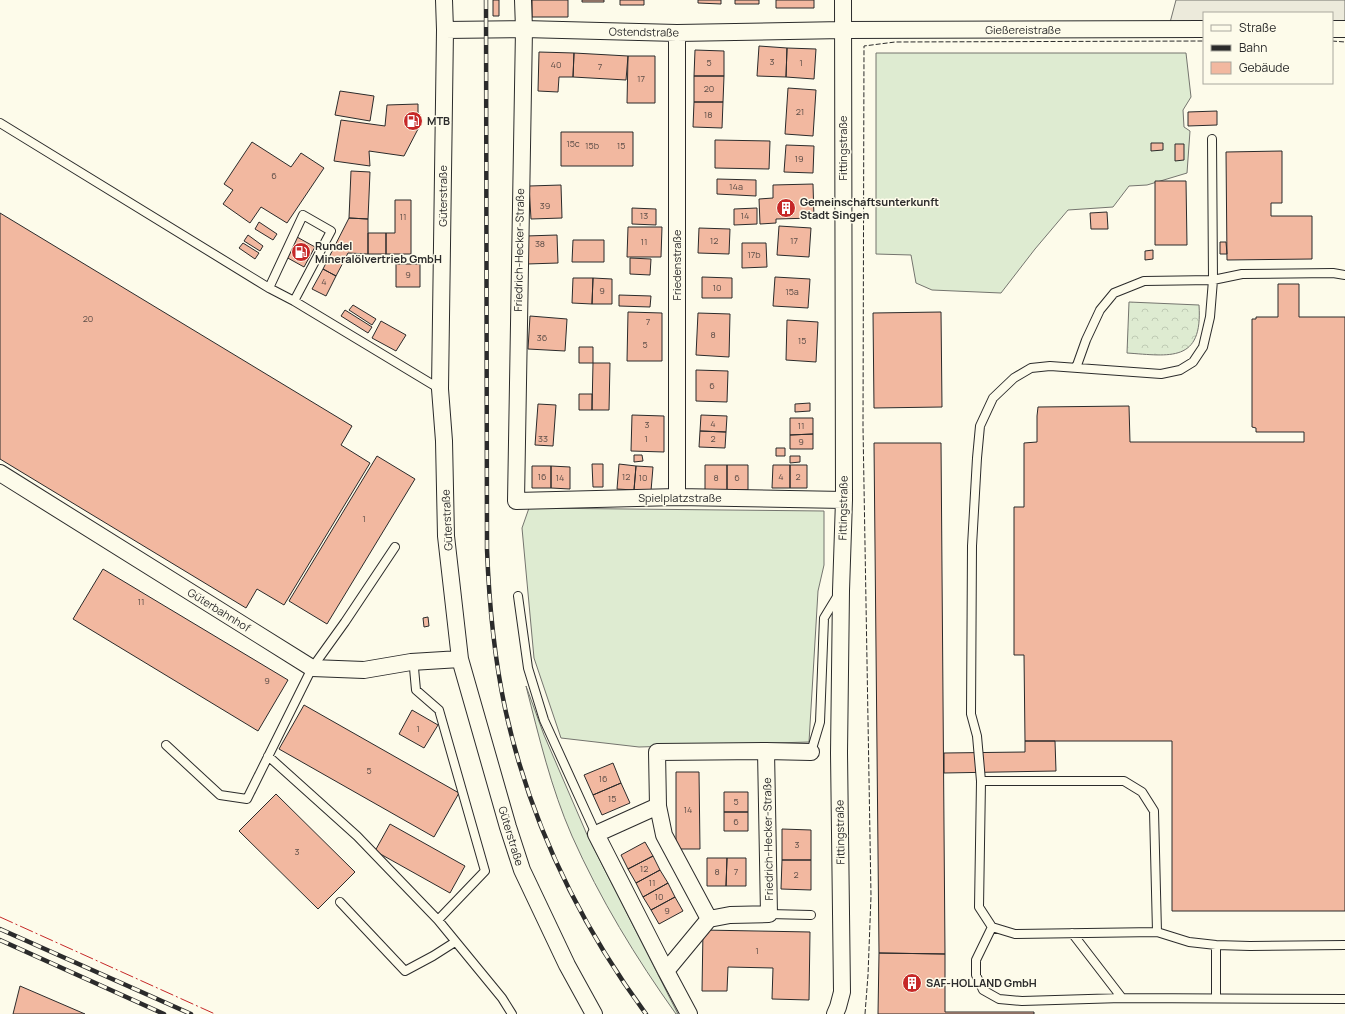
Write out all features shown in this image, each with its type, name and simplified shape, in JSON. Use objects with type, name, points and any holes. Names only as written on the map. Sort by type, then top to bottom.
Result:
[{"type":"street","name":"Güterstraße","points":[[444,0],[445,30],[440,390],[444,441],[446,536],[460,659],[508,827],[522,870],[567,964],[594,1014]]},
{"type":"street","name":"Friedrich-Hecker-Straße","points":[[516,501],[524,29],[523,0]]},
{"type":"street","name":"Fittingstraße","points":[[835,1014],[842,992],[839,753],[841,591],[844,500],[843,0]]},
{"type":"street","name":"Ostendstraße","points":[[445,30],[524,29],[677,33],[843,30]]},
{"type":"street","name":"Gießereistraße","points":[[843,30],[1203,29]]},
{"type":"street","points":[[1333,29],[1345,29]]},
{"type":"street","name":"Friedenstraße","points":[[677,33],[677,497]]},
{"type":"street","name":"Güterbahnhof","points":[[0,473],[312,668],[364,670],[411,662],[460,659]]},
{"type":"street","name":"Spielplatzstraße","points":[[516,501],[677,497],[844,500]]},
{"type":"street","name":"Friedrich-Hecker-Straße","points":[[710,919],[730,914],[769,914],[766,751]]},
{"type":"street","points":[[666,971],[710,919],[664,835],[658,806],[657,752],[811,752]]},
{"type":"street","points":[[658,806],[596,834],[689,1014]]},
{"type":"lane","points":[[0,123],[269,288],[294,301],[440,390]]},
{"type":"lane","points":[[1212,139],[1213,280],[1210,317],[1203,347],[1193,362],[1180,370],[1161,374],[1050,366],[1031,368],[1014,378],[993,398],[980,426],[972,546],[970,714],[977,736],[981,781],[979,907],[992,926],[1016,934],[1157,932],[1189,942],[1216,945],[1345,945]]},
{"type":"lane","points":[[269,288],[302,215],[331,231],[294,301]]},
{"type":"lane","points":[[1076,368],[1086,340],[1100,310],[1114,293],[1144,281],[1213,280],[1242,274],[1333,273],[1345,275]]},
{"type":"lane","points":[[166,745],[220,795],[247,799],[312,668],[395,547]]},
{"type":"lane","points":[[811,752],[820,722],[824,618],[841,591]]},
{"type":"lane","points":[[518,596],[528,668],[544,720],[596,834]]},
{"type":"lane","points":[[411,662],[414,668],[416,690],[439,710],[485,870],[438,920]]},
{"type":"lane","points":[[268,756],[357,836],[438,920],[502,998],[512,1014]]},
{"type":"lane","points":[[981,781],[1124,781],[1142,792],[1154,811],[1157,932]]},
{"type":"lane","points":[[340,902],[404,971],[433,956],[455,942]]},
{"type":"lane","points":[[769,914],[811,915]]},
{"type":"lane","points":[[992,926],[976,960],[976,975],[983,990],[999,999],[1022,1002],[1122,998],[1345,999]]},
{"type":"lane","points":[[1072,933],[1122,998]]},
{"type":"lane","points":[[1216,945],[1216,998]]},
{"type":"green space","points":[[876,53],[1186,53],[1191,97],[1183,110],[1184,127],[1190,131],[1187,173],[1147,185],[1129,186],[1113,207],[1068,210],[1001,293],[932,290],[916,283],[911,255],[876,254]]},
{"type":"green space","points":[[1129,302],[1199,305],[1199,324],[1195,337],[1189,346],[1181,352],[1157,355],[1127,353]]},
{"type":"green space","points":[[529,508],[824,511],[824,565],[818,591],[809,742],[639,747],[561,738],[534,658],[522,528]]},
{"type":"green space","points":[[526,686],[544,735],[588,837],[678,1014],[676,1014],[661,993],[633,950],[594,883],[572,836],[552,781]]},
{"type":"shaded area","points":[[1176,0],[1345,0],[1345,29],[1333,29],[1333,12],[1203,12],[1203,29],[1168,30]]},
{"type":"building","points":[[493,0],[499,0],[499,16],[493,16]]},
{"type":"building","points":[[532,0],[568,0],[568,17],[532,17]]},
{"type":"building","points":[[582,0],[604,0],[604,2],[582,2]]},
{"type":"building","points":[[620,0],[644,0],[644,5],[620,5]]},
{"type":"building","points":[[698,0],[721,0],[721,4],[698,3]]},
{"type":"building","points":[[735,0],[759,0],[759,4],[735,4]]},
{"type":"building","points":[[776,0],[814,0],[814,8],[776,8]]},
{"type":"building","points":[[759,46],[787,48],[786,77],[757,76]]},
{"type":"building","points":[[787,48],[816,49],[814,79],[786,77]]},
{"type":"building","points":[[695,50],[724,51],[724,76],[694,76]]},
{"type":"building","points":[[539,52],[574,53],[573,77],[559,77],[558,92],[538,91]]},
{"type":"building","points":[[574,53],[628,56],[626,80],[573,77]]},
{"type":"building","points":[[628,56],[655,56],[655,103],[627,103]]},
{"type":"building","points":[[694,76],[724,76],[723,102],[694,102]]},
{"type":"building","points":[[788,88],[816,90],[813,136],[785,134]]},
{"type":"building","points":[[340,91],[374,96],[370,121],[335,115]]},
{"type":"building","points":[[694,102],[723,102],[722,128],[693,127]]},
{"type":"building","points":[[418,104],[418,129],[404,156],[369,151],[370,166],[334,161],[341,120],[385,126],[387,105]]},
{"type":"building","points":[[1217,111],[1217,125],[1188,126],[1188,112]]},
{"type":"building","points":[[561,132],[633,132],[633,166],[561,166]]},
{"type":"building","points":[[715,140],[770,141],[769,169],[715,168]]},
{"type":"building","points":[[252,142],[291,167],[301,153],[324,168],[287,223],[261,207],[250,223],[223,204],[233,190],[224,184]]},
{"type":"building","points":[[1151,143],[1163,143],[1163,150],[1151,151]]},
{"type":"building","points":[[1175,144],[1184,144],[1184,160],[1175,161]]},
{"type":"building","points":[[786,145],[814,146],[813,173],[784,172]]},
{"type":"building","points":[[1282,151],[1282,203],[1271,203],[1271,216],[1312,216],[1312,259],[1227,260],[1226,152]]},
{"type":"building","points":[[351,171],[370,172],[368,219],[349,218]]},
{"type":"building","points":[[717,179],[756,180],[756,196],[717,194]]},
{"type":"building","points":[[1155,181],[1186,181],[1187,245],[1155,245]]},
{"type":"building","name":"Gemeinschaftsunterkunft Stadt Singen","points":[[813,184],[814,218],[776,219],[776,223],[760,224],[759,199],[773,198],[773,185]]},
{"type":"building","points":[[561,185],[562,218],[531,219],[529,186]]},
{"type":"building","points":[[395,200],[411,200],[411,254],[386,254],[386,233],[395,233]]},
{"type":"building","points":[[632,208],[656,209],[656,225],[632,224]]},
{"type":"building","points":[[757,208],[757,224],[734,225],[734,209]]},
{"type":"building","points":[[1107,212],[1108,229],[1091,229],[1090,213]]},
{"type":"building","points":[[0,213],[352,426],[341,445],[370,463],[284,605],[257,589],[246,608],[0,459]]},
{"type":"building","points":[[349,218],[368,219],[368,254],[348,253],[336,276],[323,269]]},
{"type":"building","points":[[259,222],[277,234],[273,240],[255,229]]},
{"type":"building","points":[[779,226],[811,228],[809,257],[777,255]]},
{"type":"building","points":[[628,227],[662,227],[661,257],[627,257]]},
{"type":"building","points":[[699,228],[730,229],[729,254],[698,253]]},
{"type":"building","points":[[368,233],[386,233],[386,254],[368,254]]},
{"type":"building","points":[[248,235],[263,246],[260,251],[244,241]]},
{"type":"building","points":[[557,235],[558,263],[527,264],[526,236]]},
{"type":"building","name":"Rundel Mineralölvertrieb GmbH","points":[[297,237],[315,247],[304,267],[286,257]]},
{"type":"building","points":[[573,240],[604,240],[604,262],[572,262]]},
{"type":"building","points":[[1220,242],[1226,242],[1227,254],[1220,254]]},
{"type":"building","points":[[243,243],[259,253],[255,259],[239,248]]},
{"type":"building","points":[[742,243],[766,243],[767,267],[742,268]]},
{"type":"building","points":[[1153,250],[1153,259],[1145,260],[1145,251]]},
{"type":"building","points":[[630,258],[651,259],[650,275],[630,274]]},
{"type":"building","points":[[396,264],[420,264],[420,287],[396,287]]},
{"type":"building","points":[[323,269],[336,276],[326,296],[312,289]]},
{"type":"building","points":[[702,277],[732,278],[732,298],[702,298]]},
{"type":"building","points":[[775,277],[810,279],[808,308],[773,306]]},
{"type":"building","points":[[573,278],[593,278],[592,304],[572,303]]},
{"type":"building","points":[[593,278],[612,279],[612,304],[592,304]]},
{"type":"building","points":[[1278,284],[1299,284],[1299,317],[1345,317],[1345,911],[1172,911],[1172,741],[1025,741],[1024,655],[1014,655],[1014,507],[1024,507],[1024,443],[1037,442],[1038,407],[1129,406],[1130,442],[1304,442],[1304,432],[1256,432],[1256,428],[1252,427],[1252,319],[1256,319],[1256,317],[1278,317]]},
{"type":"building","points":[[619,295],[651,296],[650,307],[619,306]]},
{"type":"building","points":[[353,305],[376,319],[372,325],[349,310]]},
{"type":"building","points":[[345,310],[372,327],[368,333],[341,316]]},
{"type":"building","points":[[628,312],[662,313],[662,361],[627,361]]},
{"type":"building","points":[[941,312],[942,407],[874,408],[873,313]]},
{"type":"building","points":[[698,313],[730,314],[729,357],[696,355]]},
{"type":"building","points":[[530,316],[567,319],[565,351],[528,349]]},
{"type":"building","points":[[787,320],[818,322],[816,362],[786,360]]},
{"type":"building","points":[[381,321],[406,335],[396,351],[372,338]]},
{"type":"building","points":[[579,347],[593,347],[593,363],[579,363]]},
{"type":"building","points":[[593,363],[610,363],[609,410],[592,410]]},
{"type":"building","points":[[696,370],[728,371],[727,402],[696,401]]},
{"type":"building","points":[[579,394],[592,394],[592,410],[579,410]]},
{"type":"building","points":[[810,403],[810,411],[795,412],[795,404]]},
{"type":"building","points":[[538,404],[556,405],[553,446],[535,445]]},
{"type":"building","points":[[632,415],[664,416],[664,452],[631,451]]},
{"type":"building","points":[[701,415],[727,416],[726,432],[700,431]]},
{"type":"building","points":[[790,418],[813,418],[813,434],[790,435]]},
{"type":"building","points":[[700,431],[726,432],[725,448],[699,447]]},
{"type":"building","points":[[813,434],[813,449],[790,449],[790,435]]},
{"type":"building","points":[[874,443],[941,443],[945,954],[879,953]]},
{"type":"building","points":[[776,448],[785,448],[785,456],[776,456]]},
{"type":"building","points":[[634,455],[642,455],[643,461],[634,462]]},
{"type":"building","points":[[377,456],[415,479],[327,624],[289,601]]},
{"type":"building","points":[[790,456],[800,456],[800,462],[790,463]]},
{"type":"building","points":[[592,464],[603,464],[603,487],[593,487]]},
{"type":"building","points":[[619,464],[636,466],[634,490],[617,489]]},
{"type":"building","points":[[705,465],[727,465],[727,490],[705,490]]},
{"type":"building","points":[[727,465],[748,465],[748,490],[727,490]]},
{"type":"building","points":[[773,465],[790,465],[790,488],[772,488]]},
{"type":"building","points":[[790,465],[807,465],[807,488],[790,488]]},
{"type":"building","points":[[532,466],[551,466],[551,488],[532,488]]},
{"type":"building","points":[[551,466],[570,467],[570,489],[551,488]]},
{"type":"building","points":[[636,466],[653,467],[651,491],[634,490]]},
{"type":"building","points":[[103,569],[288,680],[258,731],[73,619]]},
{"type":"building","points":[[428,617],[429,626],[424,627],[423,618]]},
{"type":"building","points":[[304,705],[459,793],[434,837],[279,749]]},
{"type":"building","points":[[412,710],[438,725],[424,748],[399,734]]},
{"type":"building","points":[[1025,741],[1055,741],[1056,771],[944,773],[944,753],[1025,752]]},
{"type":"building","points":[[613,763],[621,783],[593,795],[584,775]]},
{"type":"building","points":[[676,772],[699,772],[700,849],[676,849]]},
{"type":"building","points":[[621,783],[630,803],[602,815],[593,795]]},
{"type":"building","points":[[724,792],[748,792],[748,812],[724,812]]},
{"type":"building","points":[[276,794],[355,872],[318,909],[239,831]]},
{"type":"building","points":[[724,812],[748,812],[748,831],[724,831]]},
{"type":"building","points":[[390,824],[465,866],[450,893],[375,851]]},
{"type":"building","points":[[782,829],[811,830],[811,860],[782,860]]},
{"type":"building","points":[[645,842],[653,856],[628,869],[621,855]]},
{"type":"building","points":[[653,856],[660,870],[636,883],[628,869]]},
{"type":"building","points":[[707,858],[727,858],[726,886],[707,886]]},
{"type":"building","points":[[727,858],[746,858],[746,886],[726,886]]},
{"type":"building","points":[[782,860],[811,860],[811,890],[781,889]]},
{"type":"building","points":[[660,870],[668,883],[643,897],[636,883]]},
{"type":"building","points":[[668,883],[675,897],[651,910],[643,897]]},
{"type":"building","points":[[675,897],[683,911],[659,924],[651,910]]},
{"type":"building","points":[[703,930],[810,932],[809,1000],[772,999],[773,968],[728,967],[727,991],[702,991]]},
{"type":"building","name":"SAF-HOLLAND GmbH","points":[[879,953],[945,954],[945,1012],[1034,1012],[1034,1014],[878,1014]]},
{"type":"building","points":[[20,986],[85,1014],[13,1014]]},
{"type":"railway","points":[[486,0],[487,549],[489,589],[498,669],[505,708],[515,749],[542,830],[578,906],[599,943],[646,1014]]},
{"type":"railway","points":[[0,929],[191,1014]]},
{"type":"railway","points":[[0,940],[164,1014]]},
{"type":"fence","points":[[865,1014],[871,896],[863,427],[864,46],[895,42],[1203,41]]},
{"type":"fence","points":[[1333,41],[1345,42]]},
{"type":"power","points":[[0,917],[215,1014]]},
{"type":"place","name":"MTB","points":[[413,121]]},
{"type":"place","name":"Gemeinschaftsunterkunft Stadt Singen","points":[[786,208]]},
{"type":"place","name":"Rundel Mineralölvertrieb GmbH","points":[[301,252]]},
{"type":"place","name":"SAF-HOLLAND GmbH","points":[[912,983]]}]
